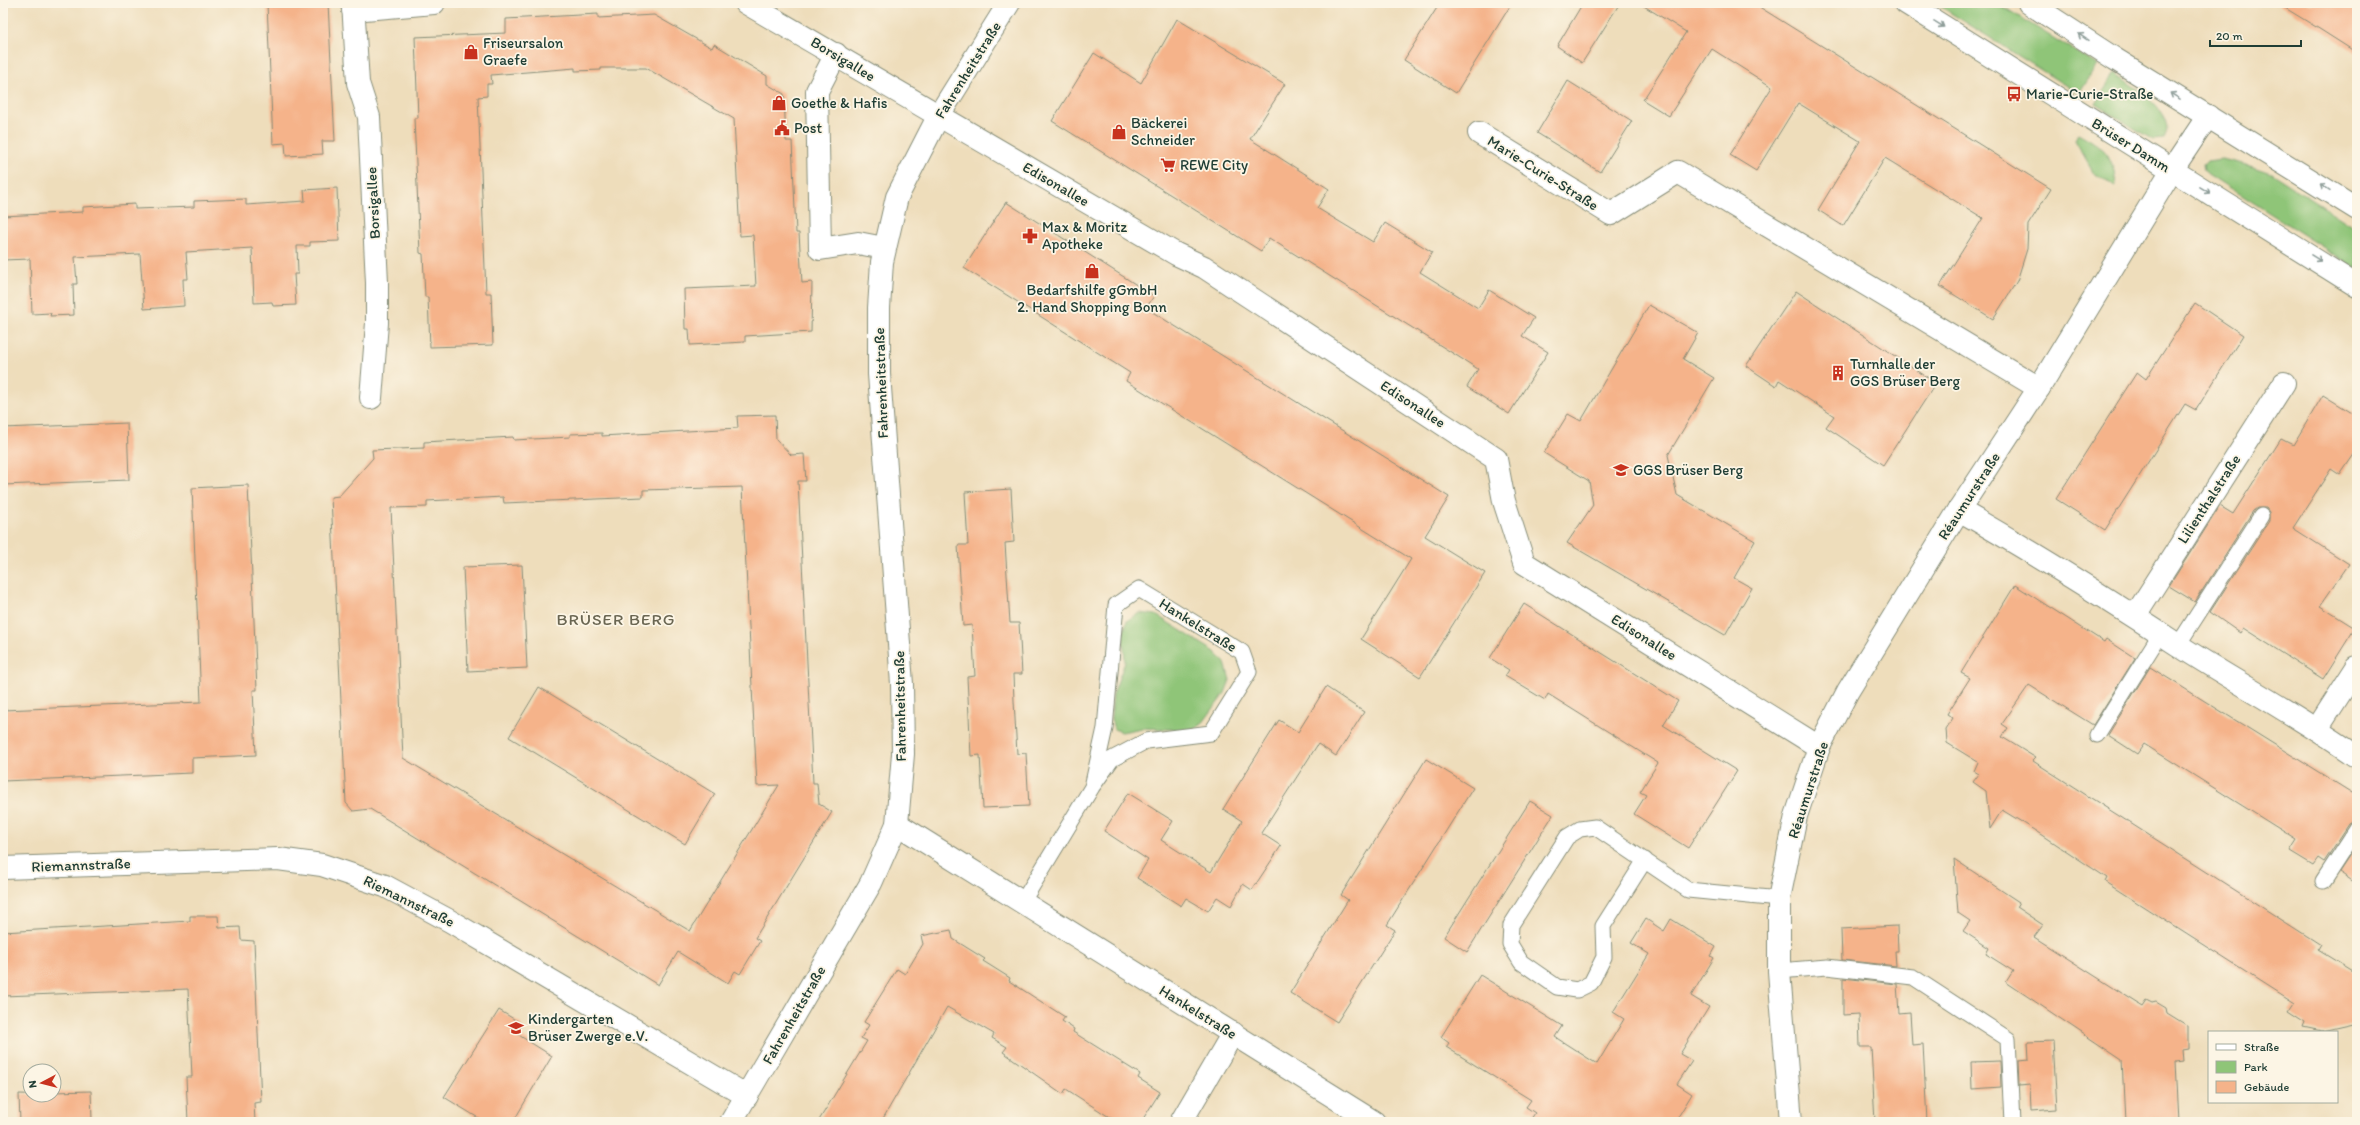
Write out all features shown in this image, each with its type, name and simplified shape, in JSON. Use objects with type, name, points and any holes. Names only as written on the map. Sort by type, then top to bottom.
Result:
[{"type":"street","name":"Borsigallee","points":[[371,398],[377,323],[377,283],[369,117],[358,83],[353,6],[434,3]]},
{"type":"street","name":"Borsigallee","points":[[746,3],[836,54],[867,75],[939,115]]},
{"type":"street","name":"Fahrenheitstraße","points":[[731,1122],[871,883],[897,824],[903,754],[902,684],[879,374],[879,308],[884,248],[897,197],[939,115],[1009,3]]},
{"type":"street","name":"Brüser Damm","points":[[1906,3],[2357,286]]},
{"type":"street","points":[[2029,3],[2357,209]]},
{"type":"street","points":[[836,54],[817,91],[820,249],[858,242],[884,248]]},
{"type":"street","name":"Edisonallee","points":[[939,115],[1176,254],[1204,267],[1496,459],[1504,501],[1524,563],[1819,747]]},
{"type":"street","name":"Réaumurstraße","points":[[1791,1122],[1779,971],[1779,899],[1796,816],[1819,747],[1848,691],[1959,510],[2039,388],[2172,170],[2208,116]]},
{"type":"street","name":"Marie-Curie-Straße","points":[[1478,133],[1611,214],[1678,172],[2039,388]]},
{"type":"street","name":"Lilienthalstraße","points":[[2135,616],[2284,383]]},
{"type":"street","points":[[1959,510],[2135,616],[2317,729],[2357,757]]},
{"type":"street","points":[[2317,729],[2357,667]]},
{"type":"street","name":"Hankelstraße","points":[[897,824],[1023,901],[1374,1122]]},
{"type":"street","name":"Riemannstraße","points":[[3,868],[278,859],[322,865],[354,874],[385,886],[450,921],[747,1096]]},
{"type":"street","points":[[1181,1122],[1233,1033]]},
{"type":"lane","points":[[2097,735],[2261,516]]},
{"type":"lane","name":"Hankelstraße","points":[[1023,901],[1092,787],[1112,759],[1146,741],[1211,733],[1248,672],[1242,652],[1139,589],[1116,605],[1105,728],[1092,787]]},
{"type":"lane","points":[[1645,860],[1603,926],[1604,957],[1590,983],[1577,990],[1557,987],[1521,962],[1510,944],[1511,925],[1567,837],[1580,829],[1595,828],[1645,860],[1688,890],[1779,899]]},
{"type":"lane","points":[[2323,881],[2357,829]]},
{"type":"lane","points":[[1779,971],[1827,967],[1912,977],[2008,1039],[2012,1122]]},
{"type":"green space","points":[[1935,3],[1997,3],[2097,65],[2079,94]]},
{"type":"green space","points":[[2115,73],[2142,93],[2160,111],[2165,120],[2167,130],[2164,139],[2153,140],[2095,104]]},
{"type":"green space","points":[[2078,133],[2095,143],[2106,154],[2113,168],[2116,187],[2094,173],[2075,140]]},
{"type":"green space","points":[[2222,159],[2271,173],[2357,229],[2357,269],[2204,171],[2203,165],[2207,161]]},
{"type":"green space","points":[[1140,613],[1156,615],[1215,652],[1225,663],[1230,680],[1225,693],[1201,725],[1190,730],[1142,728],[1122,732],[1114,729],[1111,719],[1113,694],[1125,662],[1123,635],[1127,621]]},
{"type":"building","points":[[267,3],[328,3],[335,141],[322,141],[323,154],[286,156],[285,143],[273,144]]},
{"type":"building","points":[[1440,3],[1512,3],[1456,93],[1404,60]]},
{"type":"building","points":[[1583,3],[1620,3],[1582,63],[1557,46]]},
{"type":"building","points":[[1639,3],[1753,3],[2051,189],[2028,225],[2027,249],[2017,281],[1993,319],[1940,286],[1983,218],[1885,158],[1843,226],[1818,210],[1860,141],[1798,103],[1756,171],[1730,155],[1772,87],[1712,49],[1669,116],[1643,100],[1686,32]]},
{"type":"building","points":[[2277,3],[2357,3],[2357,53],[2321,30]]},
{"type":"building","points":[[598,14],[598,18],[654,15],[712,48],[714,44],[767,76],[767,84],[784,94],[786,141],[792,141],[796,233],[799,233],[802,283],[812,282],[811,332],[745,336],[745,342],[690,345],[689,329],[685,329],[684,289],[756,286],[753,235],[740,236],[734,119],[646,68],[601,68],[601,70],[575,71],[575,68],[491,75],[492,84],[487,84],[487,96],[478,97],[486,293],[491,293],[493,345],[430,347],[428,297],[425,297],[423,254],[420,253],[414,118],[418,118],[415,37],[506,33],[506,19]]},
{"type":"building","points":[[1177,19],[1285,84],[1250,139],[1329,189],[1317,208],[1373,242],[1385,223],[1432,252],[1420,272],[1478,308],[1489,290],[1534,318],[1522,336],[1548,352],[1509,414],[1467,387],[1478,369],[1269,238],[1261,251],[1052,121],[1094,53],[1141,83]]},
{"type":"building","points":[[1568,81],[1632,121],[1600,172],[1537,133]]},
{"type":"building","points":[[337,188],[339,241],[310,242],[310,246],[297,246],[298,274],[294,274],[296,305],[273,306],[272,302],[254,303],[252,248],[186,252],[188,279],[183,279],[184,306],[144,309],[140,254],[75,257],[77,284],[73,284],[74,315],[50,316],[51,313],[32,314],[30,259],[3,260],[3,216],[83,212],[83,207],[135,204],[135,209],[194,207],[194,201],[246,199],[246,205],[305,201],[304,190]]},
{"type":"building","points":[[1006,202],[1154,296],[1146,308],[1449,497],[1425,536],[1485,573],[1420,677],[1361,639],[1411,559],[1126,381],[1130,373],[964,268]]},
{"type":"building","name":"Turnhalle der GGS Brüser Berg","points":[[1796,291],[1936,383],[1883,465],[1826,427],[1834,416],[1779,380],[1776,386],[1746,366]]},
{"type":"building","points":[[2195,303],[2243,335],[2196,410],[2185,404],[2105,530],[2056,499],[2137,372],[2146,379]]},
{"type":"building","name":"GGS Brüser Berg","points":[[1649,305],[1698,333],[1683,359],[1714,378],[1668,455],[1677,495],[1755,541],[1734,578],[1752,588],[1725,635],[1567,543],[1593,505],[1589,481],[1544,453],[1568,414],[1581,421]]},
{"type":"building","points":[[2323,395],[2357,416],[2357,450],[2340,475],[2331,469],[2293,528],[2349,564],[2320,606],[2355,628],[2323,679],[2243,628],[2240,633],[2210,612],[2269,521],[2269,512],[2266,508],[2257,508],[2253,511],[2195,602],[2169,586],[2220,506],[2233,514],[2281,439],[2293,445]]},
{"type":"building","points":[[775,415],[776,439],[791,455],[804,454],[806,481],[798,481],[813,783],[817,783],[819,804],[832,812],[755,938],[760,941],[740,974],[735,971],[728,983],[678,952],[658,985],[370,809],[353,811],[346,803],[331,497],[339,496],[373,458],[372,450],[424,448],[424,442],[513,437],[514,440],[570,437],[570,434],[602,433],[602,436],[738,428],[737,416]],"holes":[[[742,487],[757,786],[779,785],[690,931],[403,758],[391,508],[427,507],[427,501],[503,497],[504,503],[643,497],[643,490]]]},
{"type":"building","points":[[127,423],[129,480],[3,485],[3,428]]},
{"type":"building","points":[[248,485],[257,690],[253,690],[256,755],[192,758],[192,773],[3,781],[3,710],[201,702],[192,488]]},
{"type":"building","points":[[1011,489],[1014,542],[1005,543],[1010,623],[1019,623],[1022,674],[1013,674],[1017,754],[1026,753],[1029,806],[983,808],[980,755],[971,756],[967,677],[975,676],[972,625],[963,626],[958,545],[968,545],[965,492]]},
{"type":"building","points":[[522,565],[527,668],[468,671],[463,567]]},
{"type":"building","points":[[2015,585],[2104,642],[2106,639],[2135,658],[2093,725],[2029,685],[2002,724],[2008,728],[2002,737],[2036,758],[2033,761],[2321,945],[2318,950],[2357,974],[2357,1024],[2326,1031],[2303,1028],[2305,1023],[2288,1012],[2294,1003],[2105,882],[2107,878],[2035,830],[2002,810],[1990,829],[1986,791],[1973,782],[1979,774],[1974,771],[1978,762],[1947,743],[1946,729],[1953,718],[1947,714],[1970,678],[1961,673]]},
{"type":"building","points":[[1524,604],[1678,701],[1663,725],[1737,771],[1688,848],[1634,814],[1646,795],[1640,792],[1658,763],[1548,694],[1545,700],[1505,676],[1509,670],[1490,658]]},
{"type":"building","points":[[2150,667],[2357,796],[2357,820],[2349,824],[2324,862],[2318,858],[2313,865],[2290,851],[2297,840],[2144,744],[2137,754],[2108,735]]},
{"type":"building","points":[[539,687],[715,794],[685,844],[509,737]]},
{"type":"building","points":[[1326,687],[1364,712],[1336,756],[1318,744],[1261,833],[1281,846],[1252,890],[1243,884],[1231,906],[1217,897],[1208,911],[1186,898],[1181,906],[1137,878],[1148,860],[1104,831],[1128,793],[1173,821],[1161,840],[1211,872],[1242,821],[1223,809],[1279,720],[1298,732]]},
{"type":"building","points":[[1426,759],[1473,788],[1387,925],[1395,930],[1337,1022],[1290,993],[1348,900],[1341,895]]},
{"type":"building","points":[[1530,801],[1553,815],[1467,952],[1444,937]]},
{"type":"building","points":[[2357,845],[2357,884],[2339,872]]},
{"type":"building","points":[[1954,859],[2019,902],[2016,907],[2043,925],[2034,937],[2142,1006],[2146,1000],[2152,1003],[2156,1002],[2166,1008],[2167,1013],[2188,1026],[2188,1049],[2182,1050],[2183,1061],[2175,1062],[2178,1122],[2125,1122],[2122,1060],[2006,982],[2013,971],[1986,954],[1989,948],[1963,931],[1970,921],[1958,913]]},
{"type":"building","points":[[190,916],[218,916],[219,928],[240,927],[241,940],[254,941],[261,1102],[254,1103],[255,1122],[188,1122],[186,1077],[192,1077],[188,989],[3,996],[3,932],[190,921]]},
{"type":"building","points":[[1646,919],[1664,931],[1671,919],[1716,947],[1711,956],[1714,958],[1691,996],[1709,1007],[1680,1054],[1692,1061],[1677,1084],[1692,1094],[1675,1122],[1529,1122],[1535,1113],[1526,1107],[1531,1100],[1446,1047],[1449,1043],[1441,1037],[1480,975],[1562,1026],[1555,1037],[1597,1064],[1624,1019],[1613,1012],[1649,954],[1631,943]]},
{"type":"building","points":[[1897,926],[1898,951],[1895,951],[1896,966],[1842,960],[1841,929]]},
{"type":"building","points":[[951,930],[953,939],[985,959],[983,961],[1010,978],[1009,981],[1065,1017],[1062,1021],[1074,1029],[1073,1032],[1140,1074],[1138,1078],[1160,1092],[1141,1122],[1117,1122],[1066,1089],[1063,1094],[1003,1052],[1007,1047],[992,1038],[994,1034],[947,1007],[881,1122],[818,1122],[867,1041],[861,1038],[869,1025],[864,1022],[897,969],[905,974],[923,944],[921,936]]},
{"type":"building","points":[[1843,978],[1897,984],[1899,1013],[1910,1012],[1912,1045],[1923,1044],[1927,1122],[1875,1122],[1871,1047],[1860,1047],[1859,1014],[1843,1015]]},
{"type":"building","points":[[499,1010],[522,1024],[517,1034],[552,1056],[513,1122],[485,1122],[444,1097]]},
{"type":"building","points":[[2053,1041],[2057,1109],[2031,1111],[2030,1085],[2019,1086],[2018,1060],[2029,1059],[2028,1042]]},
{"type":"building","points":[[2000,1061],[2001,1087],[1972,1089],[1971,1062]]},
{"type":"building","points":[[91,1091],[92,1120],[20,1122],[19,1094],[22,1094],[22,1103],[62,1103],[62,1092]]},
{"type":"place","name":"Friseursalon Graefe","points":[[471,52]]},
{"type":"place","name":"Marie-Curie-Straße","points":[[2014,94]]},
{"type":"place","name":"Goethe & Hafis","points":[[779,103]]},
{"type":"place","name":"Post","points":[[782,128]]},
{"type":"place","name":"Bäckerei Schneider","points":[[1119,132]]},
{"type":"place","name":"REWE City","points":[[1168,165]]},
{"type":"place","name":"Max & Moritz Apotheke","points":[[1030,236]]},
{"type":"place","name":"Bedarfshilfe gGmbH 2. Hand Shopping Bonn","points":[[1092,271]]},
{"type":"place","name":"Turnhalle der GGS Brüser Berg","points":[[1838,373]]},
{"type":"place","name":"GGS Brüser Berg","points":[[1621,470]]},
{"type":"place","name":"Kindergarten Brüser Zwerge e.V.","points":[[516,1028]]},
{"type":"district","name":"BRÜSER BERG","points":[[616,619]]}]
